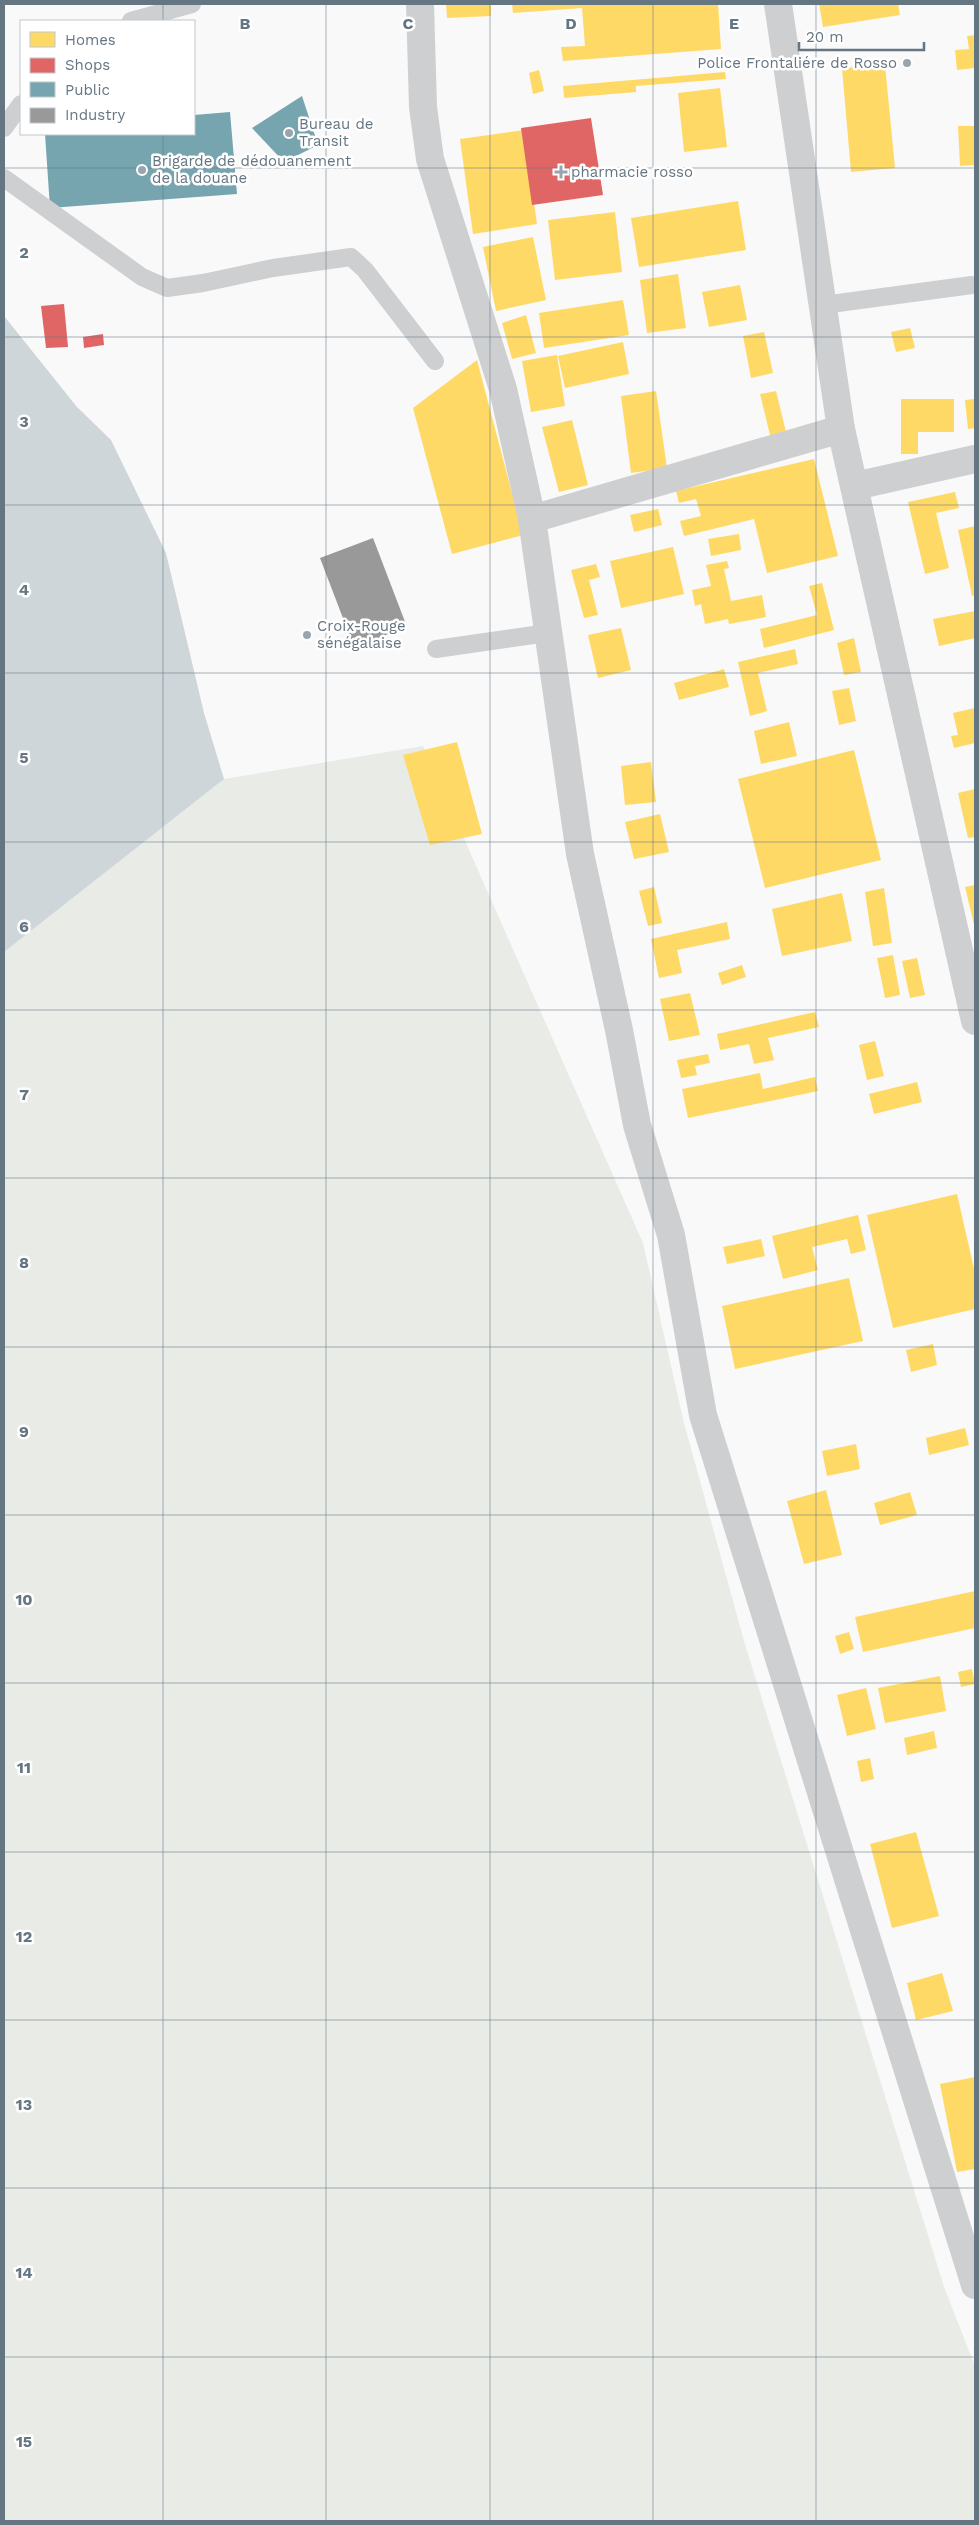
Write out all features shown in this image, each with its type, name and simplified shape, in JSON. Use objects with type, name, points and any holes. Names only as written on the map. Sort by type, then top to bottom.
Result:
[{"type":"street","points":[[420,4],[423,107],[430,159],[503,389],[532,519],[580,854],[637,1125],[671,1234],[703,1415],[973,2271]]},
{"type":"street","points":[[778,4],[841,429],[975,1021]]},
{"type":"street","points":[[532,519],[841,429]]},
{"type":"street","points":[[854,486],[975,459]]},
{"type":"lane","points":[[135,20],[192,4]]},
{"type":"lane","points":[[4,128],[20,105]]},
{"type":"lane","points":[[4,178],[142,277],[167,288],[203,283],[273,268],[351,258],[365,270],[435,361]]},
{"type":"lane","points":[[822,305],[972,286]]},
{"type":"lane","points":[[436,649],[548,633]]},
{"type":"shaded area","points":[[4,316],[77,407],[111,440],[166,553],[204,713],[224,779],[4,952]]},
{"type":"shaded area","points":[[423,746],[643,1243],[684,1423],[744,1641],[944,2287],[975,2366],[975,2521],[4,2521],[4,952],[224,779]]},
{"type":"building: Homes","points":[[446,4],[491,4],[491,16],[447,18]]},
{"type":"building: Homes","points":[[512,4],[718,4],[721,49],[563,61],[561,47],[585,46],[582,8],[513,13]]},
{"type":"building: Homes","points":[[819,4],[898,4],[900,15],[823,27]]},
{"type":"building: Homes","points":[[975,35],[975,68],[957,70],[955,50],[969,49],[967,36]]},
{"type":"building: Homes","points":[[885,65],[895,168],[851,172],[842,68]]},
{"type":"building: Homes","points":[[539,70],[544,91],[533,94],[529,73]]},
{"type":"building: Homes","points":[[725,72],[726,79],[636,86],[636,92],[564,98],[563,86]]},
{"type":"building: Homes","points":[[720,88],[727,147],[684,152],[678,93]]},
{"type":"building: Homes","points":[[958,126],[975,126],[975,165],[960,166]]},
{"type":"building: Homes","points":[[524,130],[537,224],[473,234],[460,139]]},
{"type":"building: Homes","points":[[738,201],[746,250],[639,267],[631,218]]},
{"type":"building: Homes","points":[[615,212],[622,272],[555,280],[548,220]]},
{"type":"building: Homes","points":[[533,237],[546,300],[496,311],[483,247]]},
{"type":"building: Homes","points":[[678,274],[686,328],[647,333],[640,280]]},
{"type":"building: Homes","points":[[740,285],[747,320],[709,327],[702,292]]},
{"type":"building: Homes","points":[[623,300],[629,335],[544,348],[539,313]]},
{"type":"building: Homes","points":[[526,315],[536,353],[512,359],[502,323]]},
{"type":"building: Homes","points":[[910,328],[915,348],[896,352],[891,332]]},
{"type":"building: Homes","points":[[764,332],[773,373],[751,378],[743,336]]},
{"type":"building: Homes","points":[[623,342],[629,374],[565,388],[558,356]]},
{"type":"building: Homes","points":[[557,355],[565,406],[531,412],[522,361]]},
{"type":"building: Homes","points":[[477,360],[523,535],[452,554],[413,408]]},
{"type":"building: Homes","points":[[656,391],[667,468],[631,473],[621,396]]},
{"type":"building: Homes","points":[[776,391],[787,436],[771,439],[760,394]]},
{"type":"building: Homes","points":[[901,399],[954,399],[954,432],[918,432],[918,454],[901,454]]},
{"type":"building: Homes","points":[[975,399],[975,428],[968,429],[965,400]]},
{"type":"building: Homes","points":[[572,420],[588,485],[559,492],[542,427]]},
{"type":"building: Homes","points":[[814,459],[838,556],[767,573],[754,519],[684,536],[680,521],[701,516],[696,499],[679,503],[676,491]]},
{"type":"building: Homes","points":[[955,492],[959,508],[936,513],[949,568],[925,574],[908,502]]},
{"type":"building: Homes","points":[[658,509],[662,525],[634,532],[630,515]]},
{"type":"building: Homes","points":[[975,526],[975,595],[972,596],[958,530]]},
{"type":"building: Homes","points":[[739,534],[741,550],[711,556],[708,539]]},
{"type":"building: Homes","points":[[673,547],[684,594],[621,608],[610,561]]},
{"type":"building: Homes","points":[[727,561],[729,568],[724,569],[731,601],[762,595],[766,617],[729,624],[728,619],[705,624],[701,604],[695,606],[692,590],[711,586],[706,565]]},
{"type":"building: Homes","points":[[596,564],[600,577],[589,580],[598,615],[584,618],[571,570]]},
{"type":"building: Homes","points":[[822,583],[834,630],[764,648],[760,629],[817,615],[809,586]]},
{"type":"building: Homes","points":[[975,611],[975,638],[939,646],[933,619]]},
{"type":"building: Homes","points":[[621,628],[631,670],[598,678],[588,635]]},
{"type":"building: Homes","points":[[854,638],[861,672],[844,675],[837,643]]},
{"type":"building: Homes","points":[[795,649],[798,664],[758,673],[767,711],[750,716],[738,662]]},
{"type":"building: Homes","points":[[724,669],[729,687],[679,700],[674,683]]},
{"type":"building: Homes","points":[[849,688],[856,721],[839,725],[832,691]]},
{"type":"building: Homes","points":[[975,708],[975,743],[954,748],[951,736],[958,735],[953,713]]},
{"type":"building: Homes","points":[[789,722],[797,756],[761,764],[754,731]]},
{"type":"building: Homes","points":[[457,742],[482,834],[430,845],[403,755]]},
{"type":"building: Homes","points":[[854,750],[881,860],[765,888],[738,779]]},
{"type":"building: Homes","points":[[651,762],[656,802],[625,805],[621,766]]},
{"type":"building: Homes","points":[[975,789],[975,837],[968,838],[958,793]]},
{"type":"building: Homes","points":[[660,814],[669,852],[634,859],[625,822]]},
{"type":"building: Homes","points":[[975,885],[975,929],[965,887]]},
{"type":"building: Homes","points":[[654,887],[662,923],[648,926],[639,891]]},
{"type":"building: Homes","points":[[884,888],[892,943],[873,946],[865,892]]},
{"type":"building: Homes","points":[[842,893],[852,941],[782,956],[772,909]]},
{"type":"building: Homes","points":[[727,922],[730,939],[677,950],[682,973],[659,978],[651,939]]},
{"type":"building: Homes","points":[[893,955],[900,995],[885,998],[877,958]]},
{"type":"building: Homes","points":[[917,958],[925,995],[910,998],[902,961]]},
{"type":"building: Homes","points":[[742,965],[746,977],[722,985],[718,973]]},
{"type":"building: Homes","points":[[690,993],[700,1035],[669,1041],[660,999]]},
{"type":"building: Homes","points":[[815,1012],[819,1027],[768,1038],[774,1060],[754,1064],[749,1044],[720,1050],[717,1034]]},
{"type":"building: Homes","points":[[875,1041],[884,1076],[867,1080],[859,1045]]},
{"type":"building: Homes","points":[[708,1054],[710,1063],[695,1066],[697,1075],[681,1078],[677,1060]]},
{"type":"building: Homes","points":[[760,1073],[763,1089],[815,1077],[818,1091],[688,1118],[682,1089]]},
{"type":"building: Homes","points":[[917,1082],[922,1102],[874,1114],[869,1094]]},
{"type":"building: Homes","points":[[957,1194],[975,1273],[975,1309],[893,1328],[867,1215]]},
{"type":"building: Homes","points":[[858,1215],[866,1250],[851,1254],[847,1239],[812,1247],[818,1270],[783,1279],[772,1236]]},
{"type":"building: Homes","points":[[761,1239],[765,1256],[727,1264],[723,1247]]},
{"type":"building: Homes","points":[[849,1278],[863,1341],[735,1369],[722,1306]]},
{"type":"building: Homes","points":[[933,1344],[937,1365],[911,1372],[906,1350]]},
{"type":"building: Homes","points":[[965,1428],[969,1445],[929,1455],[926,1438]]},
{"type":"building: Homes","points":[[856,1444],[860,1469],[827,1476],[822,1451]]},
{"type":"building: Homes","points":[[826,1490],[842,1555],[804,1564],[787,1501]]},
{"type":"building: Homes","points":[[910,1492],[917,1515],[880,1525],[874,1503]]},
{"type":"building: Homes","points":[[975,1591],[975,1628],[863,1652],[855,1617]]},
{"type":"building: Homes","points":[[849,1632],[854,1649],[840,1654],[835,1636]]},
{"type":"building: Homes","points":[[972,1669],[975,1684],[961,1687],[958,1672]]},
{"type":"building: Homes","points":[[940,1676],[946,1711],[885,1723],[878,1688]]},
{"type":"building: Homes","points":[[866,1688],[876,1729],[847,1736],[837,1695]]},
{"type":"building: Homes","points":[[934,1731],[937,1748],[907,1755],[904,1738]]},
{"type":"building: Homes","points":[[870,1758],[874,1779],[861,1782],[857,1761]]},
{"type":"building: Homes","points":[[916,1832],[939,1916],[892,1928],[870,1844]]},
{"type":"building: Homes","points":[[942,1973],[953,2011],[916,2020],[907,1983]]},
{"type":"building: Homes","points":[[975,2077],[975,2169],[957,2172],[940,2084]]},
{"type":"building: Shops","points":[[591,118],[603,195],[532,205],[521,128]]},
{"type":"building: Shops","points":[[64,304],[68,347],[46,348],[41,306]]},
{"type":"building: Shops","points":[[103,334],[104,345],[84,348],[83,337]]},
{"type":"building: Public","points":[[302,96],[318,145],[284,162],[252,128]]},
{"type":"building: Public","points":[[230,112],[237,194],[50,208],[45,135],[195,135],[195,115]]},
{"type":"building: Industry","points":[[373,538],[407,627],[354,647],[320,558]]},
{"type":"place","name":"Police Frontaliére de Rosso","points":[[907,63]]},
{"type":"place","name":"Bureau de Transit","points":[[289,133]]},
{"type":"place","name":"Brigarde de dédouanement de la douane","points":[[142,170]]},
{"type":"place","name":"pharmacie rosso","points":[[561,172]]},
{"type":"place","name":"Croix-Rouge sénégalaise","points":[[307,635]]}]
